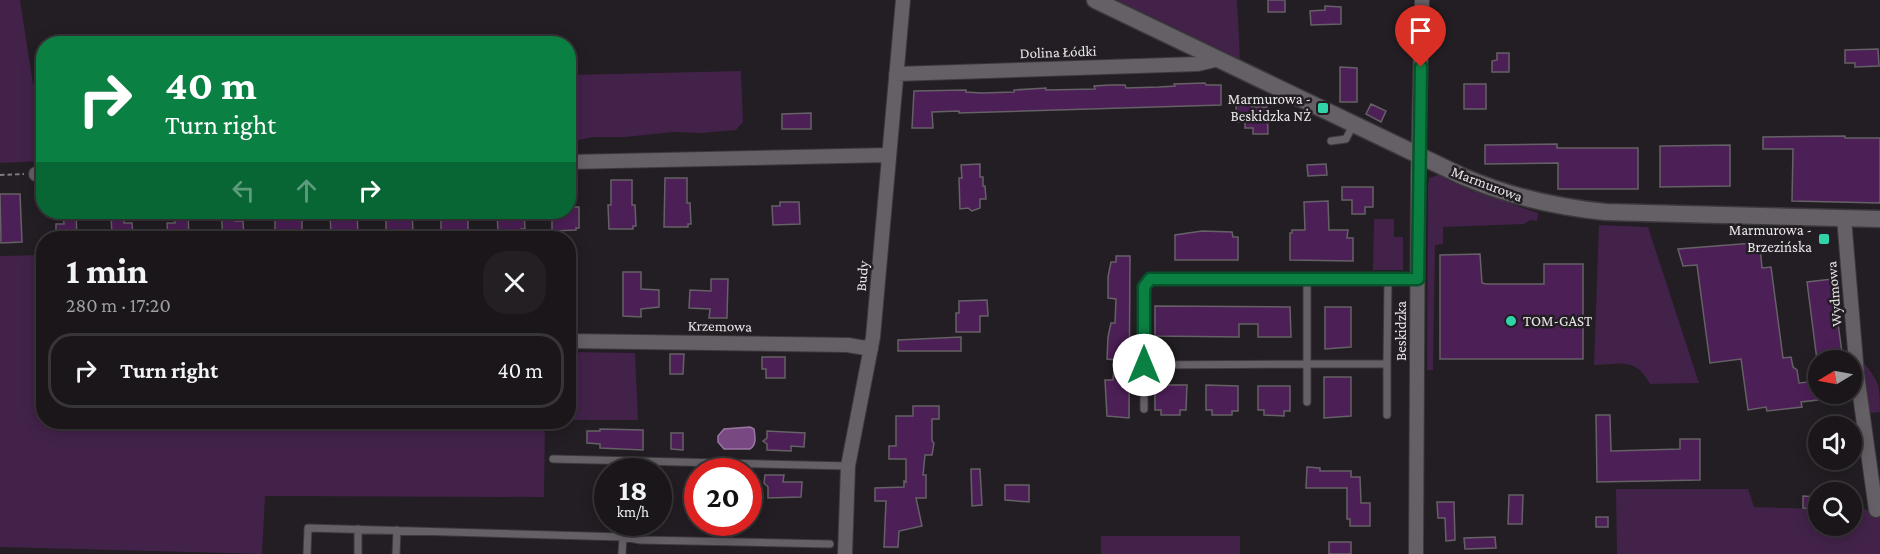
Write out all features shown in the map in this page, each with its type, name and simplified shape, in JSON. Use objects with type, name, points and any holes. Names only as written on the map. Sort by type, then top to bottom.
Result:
[{"type":"street","name":"Budy","points":[[845,554],[848,466],[871,348],[903,0]]},
{"type":"street","name":"Marmurowa","points":[[1095,0],[1503,193],[1573,209],[1631,214],[1880,219]]},
{"type":"street","name":"Beskidzka","points":[[1416,554],[1422,0]]},
{"type":"street","name":"Dolina Łódki","points":[[896,74],[1198,64],[1220,59]]},
{"type":"street","points":[[576,162],[889,155]]},
{"type":"street","name":"Wydmowa","points":[[1844,218],[1857,374],[1876,510]]},
{"type":"street","name":"Krzemowa","points":[[576,340],[848,345],[871,348]]},
{"type":"lane","points":[[1331,141],[1346,139],[1354,123]]},
{"type":"lane","points":[[1143,409],[1144,287],[1150,279],[1418,279]]},
{"type":"lane","points":[[1307,279],[1307,402]]},
{"type":"lane","points":[[1387,415],[1388,279]]},
{"type":"lane","points":[[1144,365],[1387,364]]},
{"type":"lane","points":[[553,459],[848,466]]},
{"type":"lane","points":[[308,554],[308,528],[623,537],[640,540],[830,544]]},
{"type":"lane","points":[[358,529],[358,554]]},
{"type":"lane","points":[[396,554],[397,530]]},
{"type":"lane","points":[[622,554],[623,537]]},
{"type":"path","points":[[0,175],[36,174]]},
{"type":"shaded area","points":[[0,0],[20,0],[33,84],[36,84],[36,161],[0,163]]},
{"type":"shaded area","points":[[1117,0],[1237,0],[1240,59]]},
{"type":"shaded area","points":[[741,71],[743,122],[736,130],[593,137],[576,141],[576,75]]},
{"type":"shaded area","points":[[1438,175],[1470,190],[1538,213],[1537,221],[1530,220],[1524,224],[1443,227],[1443,244],[1435,245],[1433,370],[1427,370],[1428,185],[1429,178]]},
{"type":"shaded area","points":[[1374,219],[1394,219],[1394,237],[1403,237],[1403,270],[1373,270]]},
{"type":"shaded area","points":[[1599,225],[1648,227],[1699,383],[1650,384],[1645,375],[1633,366],[1619,363],[1594,365]]},
{"type":"shaded area","points":[[36,255],[36,429],[545,429],[544,497],[265,496],[262,554],[0,547],[0,256]]},
{"type":"shaded area","points":[[576,352],[635,353],[638,420],[576,420]]},
{"type":"shaded area","points":[[1862,363],[1873,375],[1878,385],[1880,412],[1869,413]]},
{"type":"shaded area","points":[[750,427],[754,429],[755,443],[750,449],[724,449],[718,442],[718,436],[724,429]]},
{"type":"shaded area","points":[[1616,489],[1748,489],[1754,507],[1808,509],[1808,536],[1862,536],[1862,509],[1880,510],[1880,554],[1617,554]]},
{"type":"shaded area","points":[[1101,536],[1240,536],[1240,554],[1101,554]]},
{"type":"building","points":[[1268,0],[1285,0],[1285,12],[1268,12]]},
{"type":"building","points":[[1325,6],[1341,7],[1341,24],[1311,25],[1310,11],[1325,10]]},
{"type":"building","points":[[1878,49],[1879,66],[1855,67],[1855,63],[1845,63],[1845,50]]},
{"type":"building","points":[[1497,53],[1509,53],[1509,72],[1492,72],[1492,61],[1497,60]]},
{"type":"building","points":[[1340,67],[1357,68],[1357,102],[1340,102]]},
{"type":"building","points":[[1205,83],[1206,85],[1221,85],[1221,105],[932,112],[933,128],[912,128],[914,91],[966,90],[966,92],[981,93],[1046,88],[1046,90],[1095,89],[1094,86],[1110,85],[1125,85],[1126,88]]},
{"type":"building","points":[[1464,84],[1486,84],[1486,109],[1464,109]]},
{"type":"building","points":[[1371,104],[1386,111],[1381,122],[1366,114]]},
{"type":"building","points":[[1252,105],[1252,107],[1267,107],[1268,134],[1253,134],[1253,128],[1245,128],[1245,122],[1237,122],[1236,106]]},
{"type":"building","points":[[811,113],[811,129],[782,129],[782,114]]},
{"type":"building","points":[[1845,136],[1845,138],[1880,138],[1880,203],[1792,201],[1793,149],[1763,149],[1763,137]]},
{"type":"building","points":[[1557,144],[1557,148],[1638,148],[1638,189],[1558,189],[1558,163],[1485,164],[1485,145]]},
{"type":"building","points":[[1730,145],[1730,186],[1660,187],[1660,146]]},
{"type":"building","points":[[980,164],[980,177],[983,177],[986,199],[980,199],[980,208],[972,211],[968,208],[960,209],[961,165]]},
{"type":"building","points":[[1326,164],[1327,175],[1308,176],[1307,165]]},
{"type":"building","points":[[665,178],[687,178],[687,203],[690,203],[691,224],[688,224],[688,227],[664,227]]},
{"type":"building","points":[[611,180],[632,180],[632,205],[635,205],[636,226],[633,226],[633,229],[609,229],[608,205],[611,205]]},
{"type":"building","points":[[1342,187],[1373,187],[1373,207],[1365,207],[1365,214],[1352,214],[1352,200],[1342,200]]},
{"type":"building","points":[[0,194],[20,194],[22,242],[1,243]]},
{"type":"building","points":[[1328,201],[1329,230],[1348,230],[1347,238],[1353,238],[1353,261],[1290,260],[1290,233],[1292,230],[1305,230],[1304,202]]},
{"type":"building","points":[[780,202],[799,202],[800,224],[773,225],[772,206],[780,206]]},
{"type":"building","points":[[576,207],[579,207],[579,228],[552,231],[552,219],[576,219]]},
{"type":"building","points":[[64,219],[76,219],[77,231],[56,231],[56,224],[64,224]]},
{"type":"building","points":[[111,219],[124,219],[124,223],[132,223],[133,231],[112,231]]},
{"type":"building","points":[[175,219],[188,219],[189,231],[168,231],[167,223],[175,223]]},
{"type":"building","points":[[222,219],[243,221],[244,231],[222,231]]},
{"type":"building","points":[[275,219],[302,219],[302,231],[275,231]]},
{"type":"building","points":[[330,219],[357,219],[358,231],[331,231]]},
{"type":"building","points":[[386,219],[412,219],[413,231],[386,231]]},
{"type":"building","points":[[441,219],[468,219],[468,230],[441,231]]},
{"type":"building","points":[[497,219],[524,219],[525,229],[521,231],[498,231]]},
{"type":"building","points":[[1202,231],[1232,232],[1233,237],[1238,237],[1238,260],[1175,260],[1175,235]]},
{"type":"building","points":[[1753,243],[1754,247],[1760,247],[1762,268],[1771,267],[1783,358],[1791,357],[1793,367],[1797,370],[1799,383],[1808,382],[1808,401],[1801,402],[1802,407],[1767,411],[1766,407],[1748,410],[1741,359],[1710,363],[1697,265],[1683,266],[1678,249]]},
{"type":"building","name":"TOM-GAST","points":[[1480,254],[1482,283],[1486,284],[1544,284],[1544,264],[1583,264],[1583,359],[1440,359],[1440,255]]},
{"type":"building","points":[[1116,256],[1130,256],[1129,418],[1107,416],[1105,380],[1113,380],[1115,360],[1107,359],[1108,337],[1111,323],[1115,323],[1116,299],[1108,298],[1108,277],[1111,262],[1116,262]]},
{"type":"building","points":[[623,272],[641,272],[641,289],[659,290],[659,307],[641,309],[641,317],[623,316]]},
{"type":"building","points":[[711,279],[728,279],[727,318],[709,318],[710,309],[689,308],[690,290],[711,291]]},
{"type":"building","points":[[1832,279],[1842,350],[1816,350],[1807,282]]},
{"type":"building","points":[[987,300],[988,316],[980,316],[980,332],[956,332],[956,313],[959,313],[959,301]]},
{"type":"building","points":[[1155,306],[1290,307],[1291,337],[1258,337],[1258,324],[1239,324],[1239,337],[1155,336]]},
{"type":"building","points":[[1325,307],[1351,307],[1351,347],[1325,349]]},
{"type":"building","points":[[961,337],[961,351],[898,351],[898,340]]},
{"type":"building","points":[[670,354],[684,354],[683,374],[670,374]]},
{"type":"building","points":[[762,357],[785,357],[785,378],[766,378],[766,369],[762,369]]},
{"type":"building","points":[[1324,377],[1351,377],[1351,416],[1324,418]]},
{"type":"building","points":[[1155,385],[1187,385],[1186,410],[1180,410],[1180,415],[1161,415],[1161,410],[1155,410]]},
{"type":"building","points":[[1206,385],[1238,386],[1238,411],[1232,411],[1232,415],[1212,415],[1212,410],[1206,410]]},
{"type":"building","points":[[1258,386],[1290,386],[1290,411],[1284,411],[1284,416],[1264,415],[1264,410],[1258,410]]},
{"type":"building","points":[[913,406],[939,406],[939,419],[932,419],[932,441],[934,443],[932,455],[925,455],[923,475],[926,475],[926,498],[916,498],[922,526],[899,531],[898,547],[884,547],[886,501],[875,501],[875,488],[904,487],[906,459],[889,459],[889,446],[896,446],[896,416],[913,416]]},
{"type":"building","points":[[1596,415],[1610,415],[1611,451],[1680,449],[1680,439],[1700,439],[1700,480],[1597,482]]},
{"type":"building","points":[[600,429],[643,430],[643,450],[600,448],[600,444],[587,443],[587,431],[600,431]]},
{"type":"building","points":[[767,431],[805,433],[804,447],[791,446],[791,451],[767,450],[767,444],[763,441],[767,438]]},
{"type":"building","points":[[671,433],[683,433],[683,450],[671,449]]},
{"type":"building","points":[[1307,467],[1320,468],[1320,471],[1351,471],[1351,477],[1360,477],[1361,503],[1370,503],[1370,526],[1350,526],[1350,519],[1347,519],[1347,488],[1306,488]]},
{"type":"building","points":[[971,469],[980,469],[982,505],[972,506]]},
{"type":"building","points":[[765,475],[784,475],[783,482],[802,482],[801,497],[768,498],[768,487],[764,483]]},
{"type":"building","points":[[1005,485],[1029,485],[1029,502],[1005,500]]},
{"type":"building","points":[[1509,495],[1523,495],[1522,524],[1508,524]]},
{"type":"building","points":[[1803,496],[1808,496],[1808,508],[1803,508]]},
{"type":"building","points":[[1437,502],[1454,502],[1455,540],[1446,541],[1445,518],[1438,518]]},
{"type":"building","points":[[1596,517],[1608,517],[1608,527],[1596,527]]},
{"type":"building","points":[[1495,537],[1496,548],[1465,549],[1464,538]]},
{"type":"building","points":[[1329,542],[1351,542],[1351,554],[1329,554]]},
{"type":"place","name":"Marmurowa - Beskidzka NŻ","points":[[1323,108]]},
{"type":"place","name":"Marmurowa - Brzezińska","points":[[1824,239]]},
{"type":"place","name":"TOM-GAST","points":[[1511,321]]},
{"type":"route","points":[[1144,365],[1144,287],[1150,279],[1418,279],[1421,67]]}]
